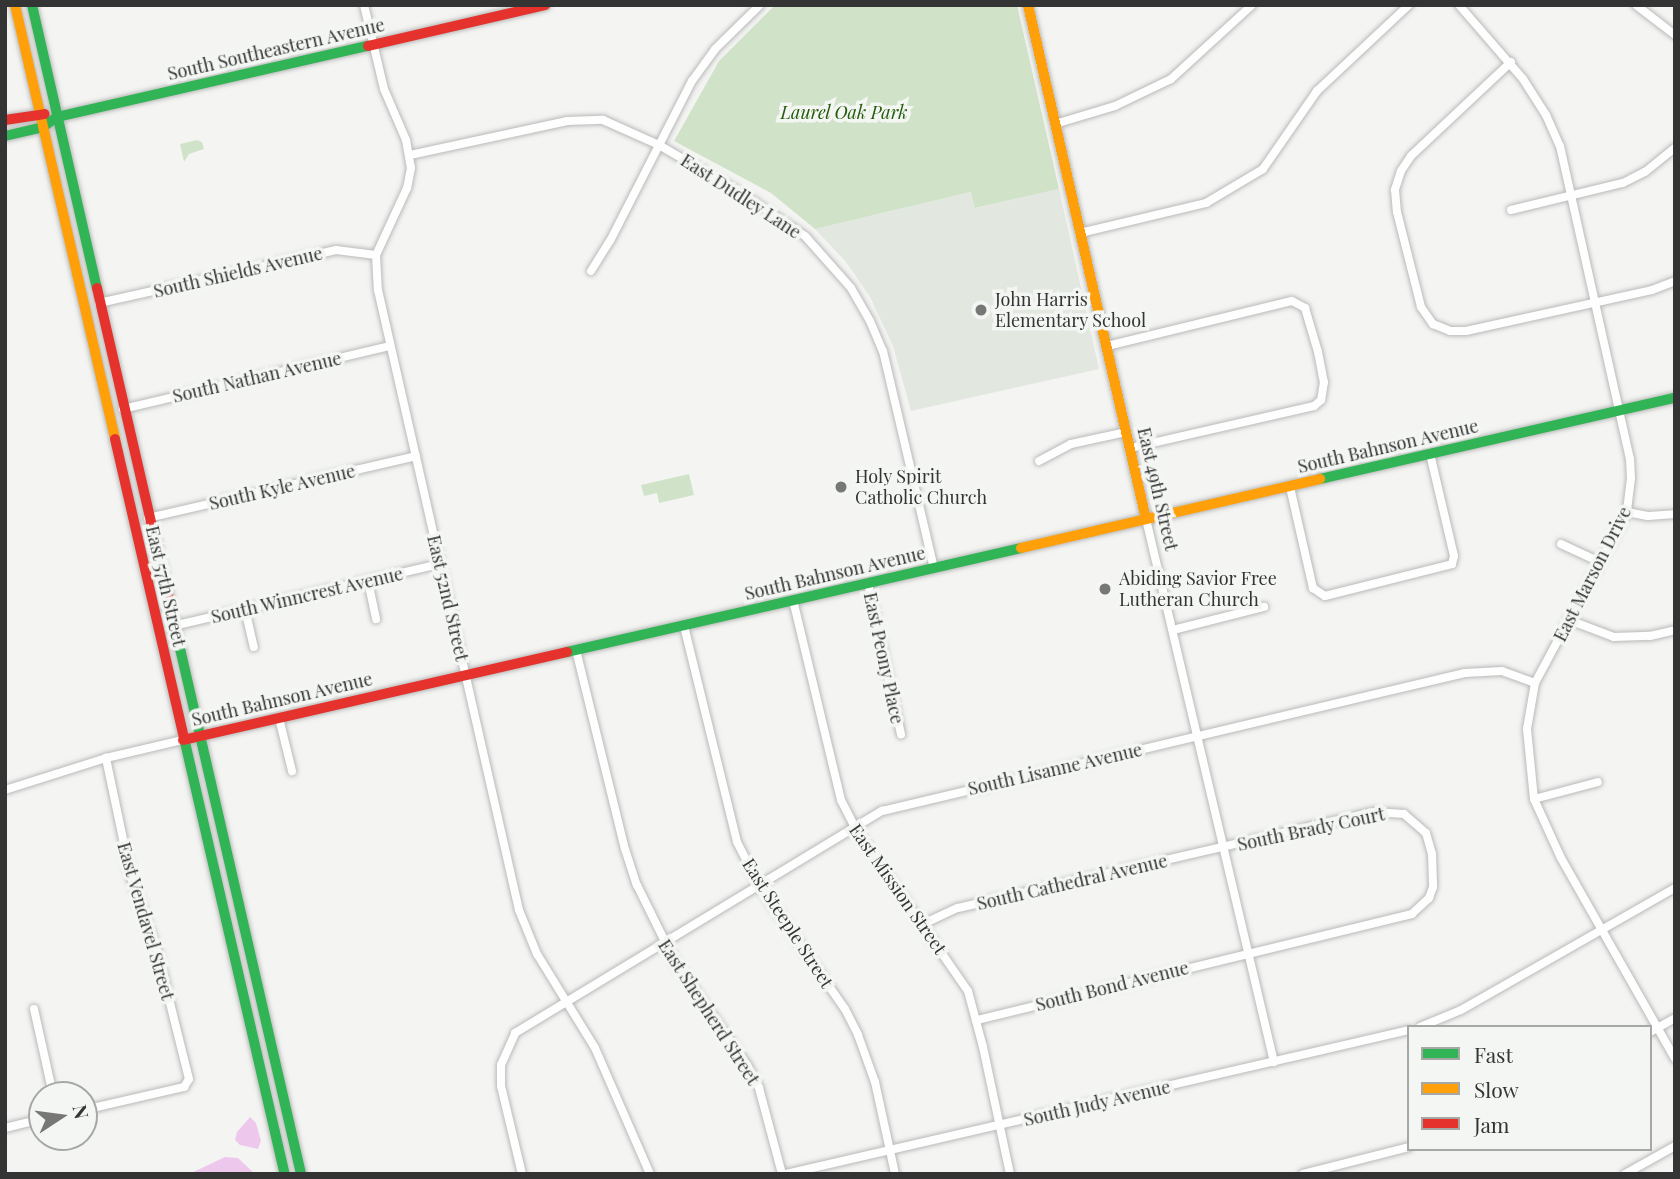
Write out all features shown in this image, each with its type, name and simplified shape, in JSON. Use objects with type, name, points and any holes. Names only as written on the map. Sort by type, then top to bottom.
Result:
[{"type":"main road","name":"East 57th Street","points":[[15,5],[285,1174]]},
{"type":"main road","name":"East 57th Street","points":[[32,5],[198,737],[301,1174]]},
{"type":"main road","name":"South Southeastern Avenue","points":[[5,136],[43,127],[57,117],[544,5]]},
{"type":"main road","name":"East 49th Street","points":[[1028,5],[1146,519]]},
{"type":"main road","name":"South Southeastern Avenue","points":[[5,120],[40,113],[57,117]]},
{"type":"main road","name":"South Bahnson Avenue","points":[[183,740],[1675,398]]},
{"type":"street","name":"East 52nd Street","points":[[364,5],[390,109],[410,155],[407,188],[376,255],[378,290],[519,910],[537,954],[595,1048],[650,1174]]},
{"type":"street","points":[[591,271],[692,81],[715,49],[760,5]]},
{"type":"street","points":[[1055,124],[1115,106],[1171,79],[1252,5]]},
{"type":"street","points":[[1080,233],[1206,203],[1263,169],[1317,91],[1409,5]]},
{"type":"street","name":"East Marson Drive","points":[[1459,5],[1511,62],[1546,115],[1559,146],[1621,410],[1631,478],[1627,512],[1535,683],[1527,729],[1534,799],[1561,858],[1603,930],[1651,1025]]},
{"type":"street","points":[[1636,5],[1675,35]]},
{"type":"street","points":[[1511,62],[1411,156],[1401,171],[1395,190],[1397,212],[1420,307],[1433,324],[1450,331],[1466,331],[1675,281]]},
{"type":"street","name":"East Dudley Lane","points":[[410,155],[577,120],[611,122],[659,145],[785,220],[826,256],[851,288],[883,351],[934,568]]},
{"type":"street","points":[[1511,210],[1623,183],[1645,172],[1675,148]]},
{"type":"street","name":"South Shields Avenue","points":[[99,303],[336,250],[376,255]]},
{"type":"street","points":[[1107,346],[1292,301],[1305,308],[1318,352],[1324,391],[1314,406],[1130,448]]},
{"type":"street","name":"South Nathan Avenue","points":[[123,409],[390,346]]},
{"type":"street","points":[[1039,461],[1071,444],[1126,432]]},
{"type":"street","points":[[1290,486],[1312,589],[1325,596],[1452,564],[1454,556],[1430,454]]},
{"type":"street","name":"South Kyle Avenue","points":[[148,518],[416,456]]},
{"type":"street","points":[[1627,512],[1648,516],[1675,514]]},
{"type":"street","name":"East 49th Street","points":[[1146,519],[1273,1062]]},
{"type":"street","points":[[1561,544],[1600,562]]},
{"type":"street","name":"South Winncrest Avenue","points":[[173,626],[440,564]]},
{"type":"street","points":[[368,581],[376,619]]},
{"type":"street","name":"East Peony Place","points":[[867,583],[901,733]]},
{"type":"street","name":"East Mission Street","points":[[793,600],[835,783],[855,828],[968,991],[1001,1125],[1010,1174]]},
{"type":"street","points":[[1173,630],[1264,607]]},
{"type":"street","points":[[245,609],[254,647]]},
{"type":"street","points":[[1569,620],[1614,637],[1650,636],[1675,630]]},
{"type":"street","name":"East Steeple Street","points":[[684,626],[733,827],[743,856],[759,885],[845,1009],[858,1035],[875,1082],[895,1174]]},
{"type":"street","name":"East Shepherd Street","points":[[576,650],[625,849],[645,905],[664,942],[753,1076],[767,1112],[784,1174]]},
{"type":"street","name":"South Lisanne Avenue","points":[[522,1174],[501,1086],[501,1065],[515,1033],[611,973],[894,807],[1485,670],[1502,671],[1535,683]]},
{"type":"street","points":[[279,718],[292,771]]},
{"type":"street","name":"South Bahnson Avenue","points":[[5,790],[106,758],[183,740]]},
{"type":"street","name":"East Vendavel Street","points":[[98,1106],[188,1084],[188,1074],[157,951],[131,877],[106,758]]},
{"type":"street","points":[[1534,799],[1598,782]]},
{"type":"street","name":"South Brady Court","points":[[1224,848],[1359,815],[1391,811],[1404,814],[1419,825],[1426,833],[1432,854],[1433,887],[1429,898],[1412,914],[1248,953]]},
{"type":"street","name":"South Cathedral Avenue","points":[[923,924],[958,908],[1224,848]]},
{"type":"street","points":[[1425,1025],[1461,1010],[1675,888]]},
{"type":"street","name":"South Bond Avenue","points":[[976,1020],[1248,953]]},
{"type":"street","points":[[34,1009],[50,1081]]},
{"type":"street","points":[[1654,1030],[1675,1018]]},
{"type":"street","name":"South Judy Avenue","points":[[784,1174],[1407,1030]]},
{"type":"street","name":"East Marson Drive","points":[[1654,1030],[1675,1059]]},
{"type":"street","points":[[5,1128],[28,1122]]},
{"type":"street","points":[[1625,1174],[1675,1146]]},
{"type":"street","points":[[1303,1174],[1407,1147]]},
{"type":"shaded area","name":"John Harris Elementary School","points":[[1059,189],[1099,369],[911,411],[893,346],[870,297],[846,262],[815,229],[972,192],[976,208]]},
{"type":"shaded area","points":[[250,1117],[256,1123],[261,1141],[258,1149],[240,1145],[235,1140],[237,1132]]},
{"type":"shaded area","points":[[225,1157],[238,1158],[255,1174],[189,1174]]},
{"type":"green space","name":"Laurel Oak Park","points":[[775,5],[1017,5],[1059,189],[975,208],[971,192],[815,229],[771,193],[674,141],[719,61]]},
{"type":"green space","points":[[197,140],[202,142],[204,149],[189,154],[184,162],[180,144]]},
{"type":"green space","points":[[689,474],[694,495],[659,503],[657,493],[644,496],[641,485]]},
{"type":"traffic: fast","points":[[32,5],[97,288]]},
{"type":"traffic: fast","points":[[5,136],[43,127],[57,117],[368,46]]},
{"type":"traffic: fast","points":[[1320,479],[1675,398]]},
{"type":"traffic: fast","points":[[567,652],[1021,548]]},
{"type":"traffic: fast","points":[[170,605],[301,1174]]},
{"type":"traffic: fast","points":[[184,738],[285,1174]]},
{"type":"traffic: slow","points":[[15,5],[115,439]]},
{"type":"traffic: slow","points":[[1028,5],[1146,519]]},
{"type":"traffic: slow","points":[[1021,548],[1320,479]]},
{"type":"traffic: jam","points":[[368,46],[545,5]]},
{"type":"traffic: jam","points":[[5,120],[45,114]]},
{"type":"traffic: jam","points":[[97,288],[170,605]]},
{"type":"traffic: jam","points":[[115,439],[184,738]]},
{"type":"traffic: jam","points":[[183,740],[567,652]]},
{"type":"place","name":"John Harris Elementary School","points":[[981,310]]},
{"type":"place","name":"Holy Spirit Catholic Church","points":[[841,487]]},
{"type":"place","name":"Abiding Savior Free Lutheran Church","points":[[1105,589]]}]
